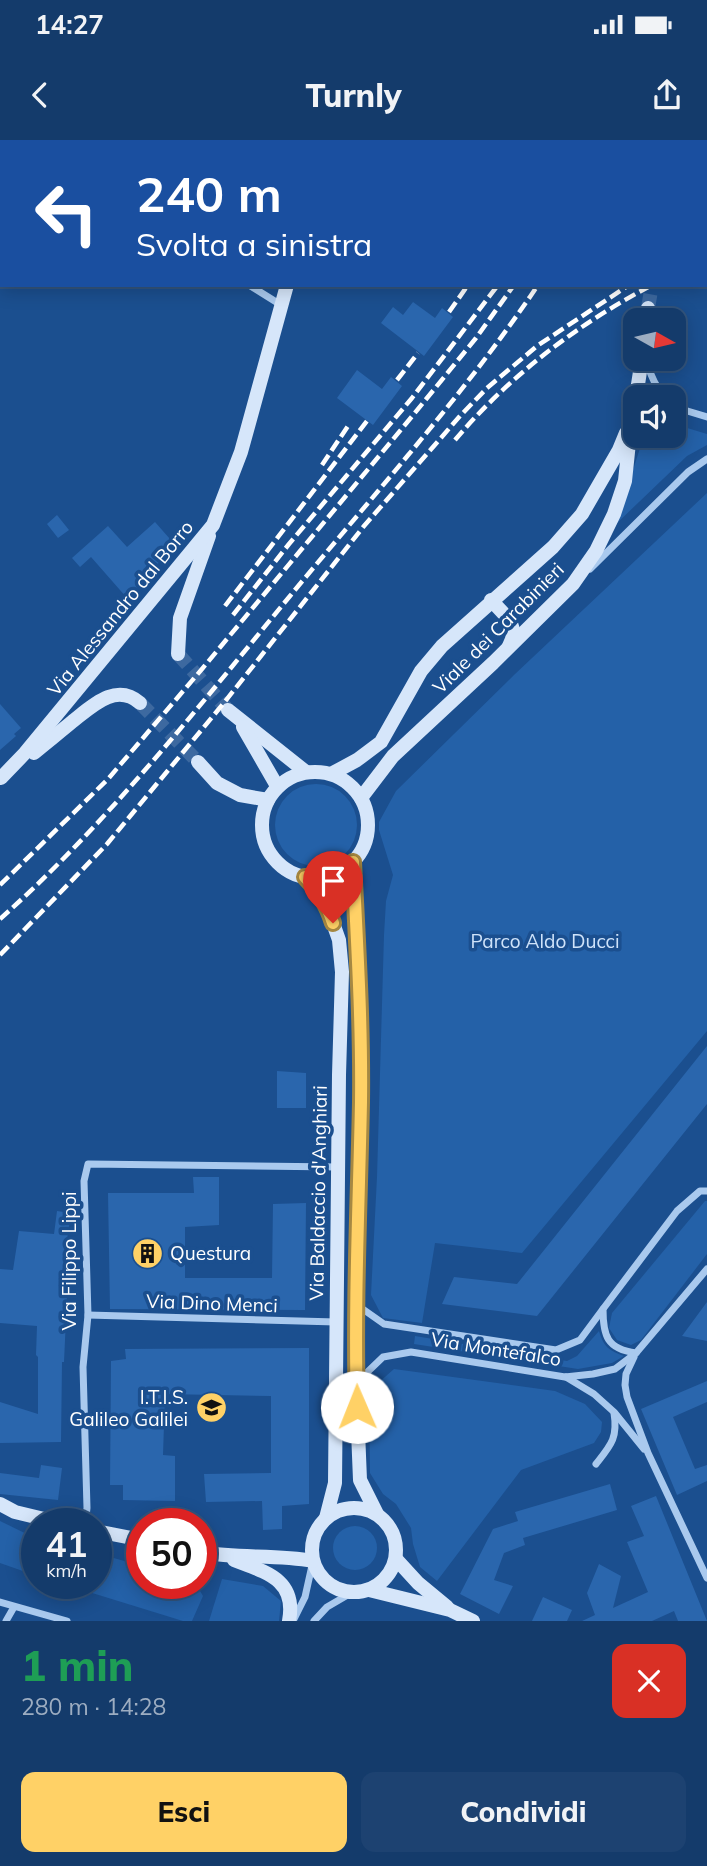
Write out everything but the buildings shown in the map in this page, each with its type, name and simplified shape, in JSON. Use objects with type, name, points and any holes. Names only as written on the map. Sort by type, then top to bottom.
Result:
[{"type":"main road","name":"Via Alessandro dal Borro","points":[[1,779],[213,525],[241,452],[287,287]]},
{"type":"main road","name":"Viale dei Carabinieri","points":[[331,774],[357,760],[381,742],[429,660],[491,600],[553,547],[582,514],[623,441]]},
{"type":"main road","name":"Viale dei Carabinieri","points":[[361,798],[393,756],[573,584],[596,551],[614,514],[625,481],[628,448]]},
{"type":"main road","points":[[178,654],[180,618],[213,525]]},
{"type":"main road","points":[[491,600],[514,628],[508,648]]},
{"type":"main road","points":[[1,779],[100,700],[116,695],[130,696],[138,702]]},
{"type":"main road","points":[[277,786],[247,732],[228,710],[306,772]]},
{"type":"main road","points":[[198,762],[217,783],[240,795],[268,800]]},
{"type":"main road","points":[[314,771],[331,774],[343,780],[361,798],[367,814],[368,831],[363,848],[353,862],[339,872],[323,878],[305,877],[276,862],[265,843],[262,821],[268,800],[277,786],[291,777],[314,771]]},
{"type":"main road","name":"Via Baldaccio d'Anghiari","points":[[353,862],[358,940],[361,1100],[356,1382],[360,1480],[377,1514]]},
{"type":"main road","name":"Via Baldaccio d'Anghiari","points":[[305,877],[320,892],[327,906],[339,940],[342,972],[335,1483],[326,1518]]},
{"type":"main road","points":[[0,1504],[21,1513]]},
{"type":"main road","points":[[365,1508],[377,1514],[387,1522],[394,1533],[397,1546],[391,1573],[369,1590],[351,1593],[338,1590],[318,1573],[313,1561],[313,1537],[326,1518],[338,1510],[365,1508]]},
{"type":"main road","points":[[217,1555],[313,1561]]},
{"type":"main road","points":[[223,1556],[279,1580],[288,1595],[291,1621]]},
{"type":"main road","points":[[396,1559],[418,1583],[450,1610]]},
{"type":"main road","points":[[369,1590],[450,1610],[473,1621]]},
{"type":"street","points":[[252,287],[282,305]]},
{"type":"street","points":[[686,411],[707,417]]},
{"type":"street","points":[[573,584],[604,557],[688,472],[707,459]]},
{"type":"street","name":"Via Filippo Lippi","points":[[87,1508],[83,1367],[88,1315],[84,1181],[88,1164],[338,1167]]},
{"type":"street","name":"Via Montefalco","points":[[357,1305],[384,1324],[556,1350],[580,1340],[677,1210],[705,1189]]},
{"type":"street","name":"Via Montefalco","points":[[356,1382],[383,1357],[411,1352],[565,1377],[615,1369],[636,1353],[707,1269]]},
{"type":"street","points":[[603,1309],[603,1326],[607,1339],[622,1351],[636,1353],[626,1374],[627,1397],[648,1453],[707,1578]]},
{"type":"street","name":"Via Dino Menci","points":[[88,1315],[336,1322]]},
{"type":"street","points":[[565,1377],[594,1394],[614,1412],[648,1453]]},
{"type":"street","points":[[596,1464],[615,1436],[614,1412]]},
{"type":"street","points":[[291,1621],[305,1597],[313,1561]]},
{"type":"street","points":[[314,1621],[327,1607],[351,1593]]},
{"type":"street","points":[[0,1602],[67,1621]]},
{"type":"street","points":[[6,1621],[14,1607]]},
{"type":"green space","points":[[686,428],[707,434],[707,445],[687,456],[615,525],[640,448],[686,448]]},
{"type":"green space","name":"Parco Aldo Ducci","points":[[707,493],[707,1031],[522,1253],[435,1243],[422,1323],[383,1318],[371,1295],[384,935],[386,901],[393,875],[379,822],[396,791],[514,675]]},
{"type":"green space","points":[[316,784],[332,788],[345,796],[353,809],[357,825],[353,841],[345,854],[332,862],[316,866],[300,862],[287,854],[279,841],[275,825],[279,809],[287,796],[300,788]]},
{"type":"green space","points":[[705,1201],[707,1254],[641,1340],[631,1345],[617,1340],[609,1328],[612,1313]]},
{"type":"green space","points":[[599,1331],[608,1348],[624,1356],[612,1363],[578,1369],[414,1344],[415,1336],[567,1361],[577,1356]]},
{"type":"green space","points":[[394,1369],[555,1391],[585,1404],[602,1422],[601,1432],[594,1443],[521,1470],[437,1581],[420,1567],[411,1528],[396,1504],[383,1494],[370,1473],[369,1391]]},
{"type":"green space","points":[[0,1521],[21,1531],[21,1570],[0,1563]]},
{"type":"green space","points":[[355,1526],[370,1533],[377,1548],[370,1563],[355,1570],[340,1563],[333,1548],[340,1533]]},
{"type":"green space","points":[[112,1558],[126,1561],[126,1599],[202,1599],[192,1621],[183,1621],[112,1599]]},
{"type":"green space","points":[[222,1579],[263,1586],[281,1601],[279,1621],[209,1621]]},
{"type":"tunnel","points":[[648,308],[652,287]]},
{"type":"tunnel","points":[[178,654],[228,710]]},
{"type":"tunnel","points":[[140,703],[198,762]]},
{"type":"railway","points":[[449,312],[467,287]]},
{"type":"railway","points":[[233,615],[412,398],[496,287]]},
{"type":"railway","points":[[0,885],[108,779],[414,414],[476,338],[513,287]]},
{"type":"railway","points":[[0,919],[78,844],[186,721],[449,405],[537,287]]},
{"type":"railway","points":[[0,955],[107,844],[223,704],[364,526],[460,416],[487,388],[537,346],[626,287]]},
{"type":"railway","points":[[455,440],[498,394],[546,353],[571,334],[648,287]]},
{"type":"railway","points":[[397,380],[418,353]]},
{"type":"railway","points":[[225,606],[367,421]]},
{"type":"railway","points":[[322,465],[350,423]]},
{"type":"place","name":"Questura","points":[[147,1253]]},
{"type":"place","name":"I.T.I.S. Galileo Galilei","points":[[211,1408]]},
{"type":"route","points":[[333,923],[320,892],[305,877],[331,876],[353,862],[358,940],[361,1100],[357,1407]]}]
